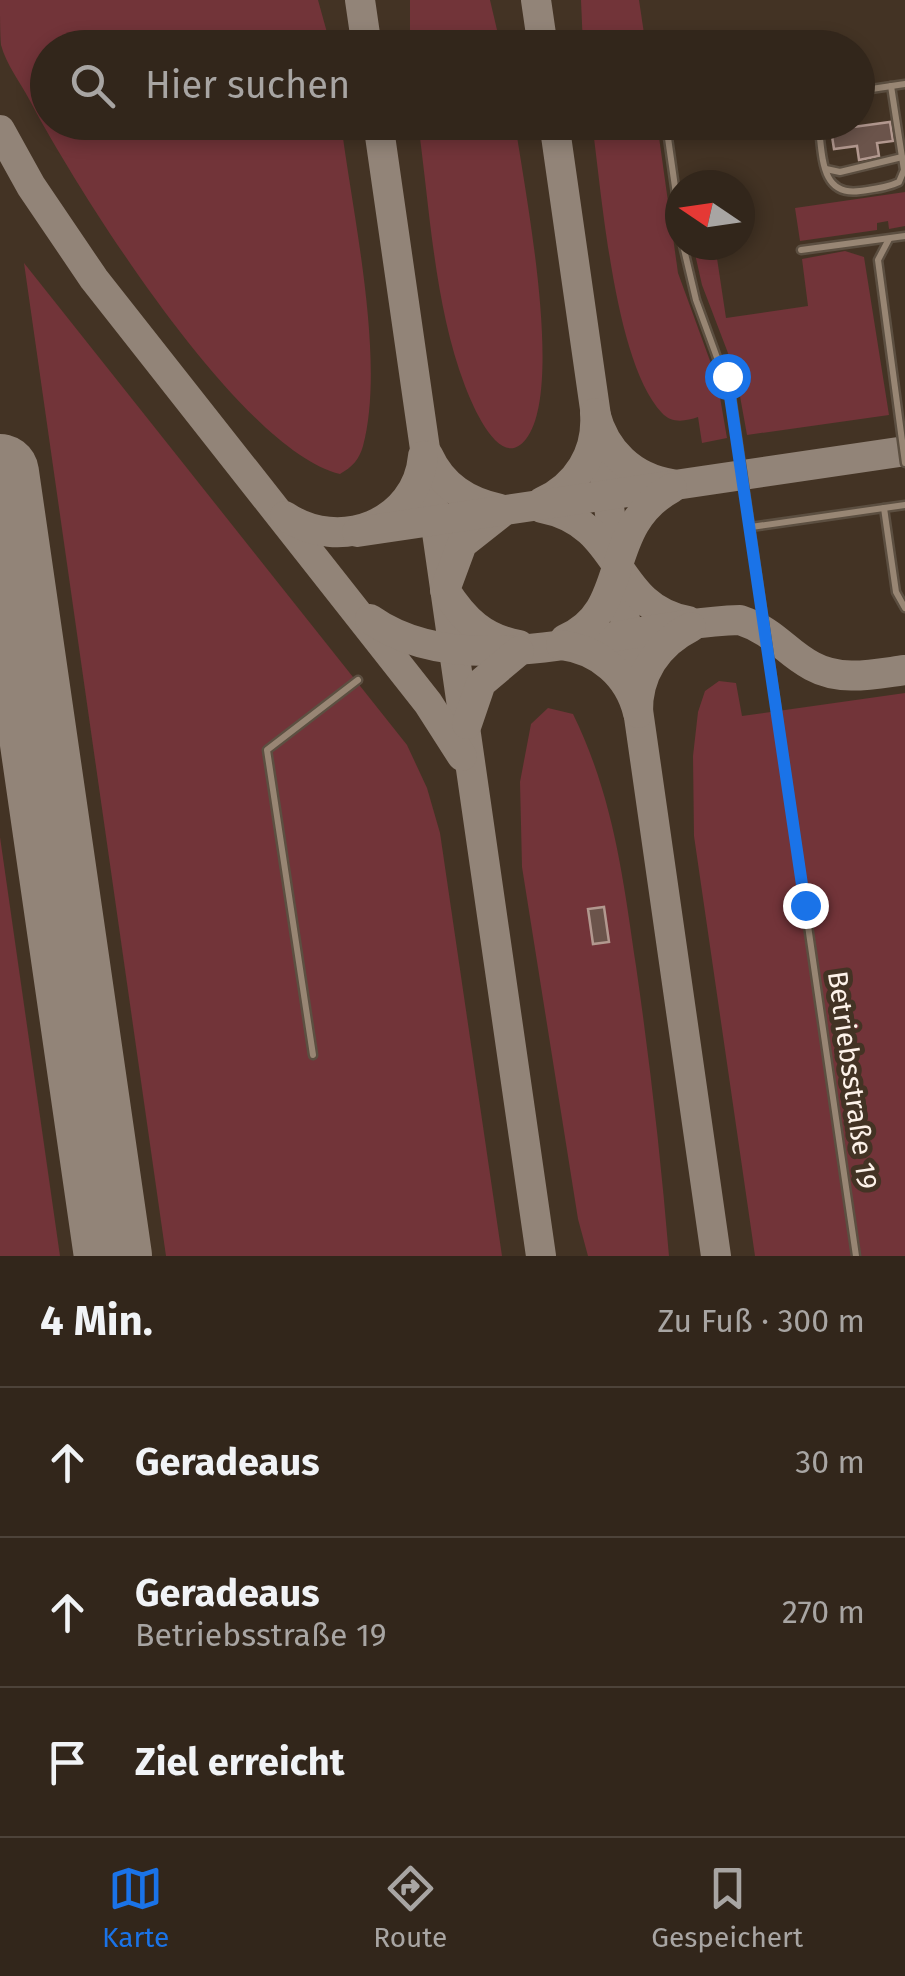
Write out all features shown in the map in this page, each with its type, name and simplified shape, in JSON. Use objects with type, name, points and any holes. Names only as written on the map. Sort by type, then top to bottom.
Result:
[{"type":"lane","points":[[875,88],[905,84]]},
{"type":"lane","points":[[821,140],[835,189],[846,193],[899,182],[904,170],[891,86]]},
{"type":"lane","points":[[668,140],[673,170]]},
{"type":"lane","points":[[826,168],[840,172],[902,157]]},
{"type":"lane","points":[[801,250],[905,236]]},
{"type":"lane","points":[[888,239],[878,260],[905,463]]},
{"type":"lane","name":"Betriebsstraße 19","points":[[687,260],[696,300],[727,376],[737,435],[856,1256]]},
{"type":"lane","points":[[750,526],[905,505]]},
{"type":"lane","points":[[884,508],[896,592],[905,608]]},
{"type":"lane","points":[[313,1055],[266,750],[358,680]]},
{"type":"shaded area","points":[[0,0],[318,0],[326,30],[30,30],[30,101],[1,45]]},
{"type":"shaded area","points":[[410,0],[490,0],[497,30],[410,30]]},
{"type":"shaded area","points":[[581,0],[639,0],[643,30],[582,30]]},
{"type":"shaded area","points":[[52,140],[344,140],[365,286],[371,372],[363,446],[348,469],[340,474],[300,455],[256,418],[165,312]]},
{"type":"shaded area","points":[[420,140],[518,140],[538,286],[542,378],[537,414],[526,439],[516,447],[506,448],[497,442],[469,395],[446,322]]},
{"type":"shaded area","points":[[594,140],[659,140],[665,180],[665,260],[676,260],[717,380],[727,438],[702,443],[698,417],[675,420],[662,413],[632,356],[613,275]]},
{"type":"shaded area","points":[[905,192],[905,226],[889,229],[888,221],[877,223],[877,230],[800,241],[795,208]]},
{"type":"shaded area","points":[[845,251],[864,257],[889,415],[747,435],[736,374],[696,260],[717,260],[726,318],[808,306],[802,259]]},
{"type":"shaded area","points":[[24,263],[407,745],[427,788],[440,833],[502,1256],[166,1256]]},
{"type":"shaded area","points":[[719,681],[736,683],[742,716],[905,693],[905,1256],[755,1256],[694,836],[693,756],[698,712],[705,691]]},
{"type":"shaded area","points":[[548,708],[573,714],[598,775],[615,837],[646,1039],[669,1256],[588,1256],[578,1219],[522,867],[520,782],[531,724]]},
{"type":"shaded area","points":[[0,837],[60,1256],[0,1256]]},
{"type":"building","points":[[890,122],[893,141],[877,143],[879,156],[859,160],[857,146],[834,149],[833,140],[875,140],[875,124]]},
{"type":"building","points":[[604,907],[609,942],[593,944],[588,909]]},
{"type":"taxiway","points":[[360,0],[364,30]]},
{"type":"taxiway","points":[[536,0],[540,30]]},
{"type":"taxiway","points":[[0,130],[31,186],[94,279],[428,703],[462,756]]},
{"type":"taxiway","points":[[381,140],[541,1256]]},
{"type":"taxiway","points":[[557,140],[716,1256]]},
{"type":"taxiway","points":[[542,502],[565,487],[583,466],[593,442],[595,413],[606,439],[622,460],[644,476],[672,484]]},
{"type":"taxiway","points":[[357,532],[905,451]]},
{"type":"taxiway","points":[[428,455],[441,476],[457,491],[500,509]]},
{"type":"taxiway","points":[[285,516],[328,532],[372,525],[391,515],[406,499],[418,480],[423,456]]},
{"type":"taxiway","points":[[565,639],[586,626],[600,609],[634,524],[672,488]]},
{"type":"taxiway","points":[[542,508],[569,517],[589,530],[644,599],[663,612],[688,621]]},
{"type":"taxiway","points":[[500,514],[462,544],[445,590],[476,626],[495,638],[519,645]]},
{"type":"taxiway","points":[[370,619],[410,639],[453,649],[500,651],[740,620],[823,671],[858,676],[905,670]]},
{"type":"taxiway","points":[[561,645],[588,652],[610,667],[628,687],[638,713],[641,686],[651,662],[668,642],[691,627]]},
{"type":"taxiway","points":[[467,724],[481,683],[519,651]]},
{"type":"runway","points":[[0,473],[113,1256]]},
{"type":"route","points":[[727,376],[805,905]]}]
